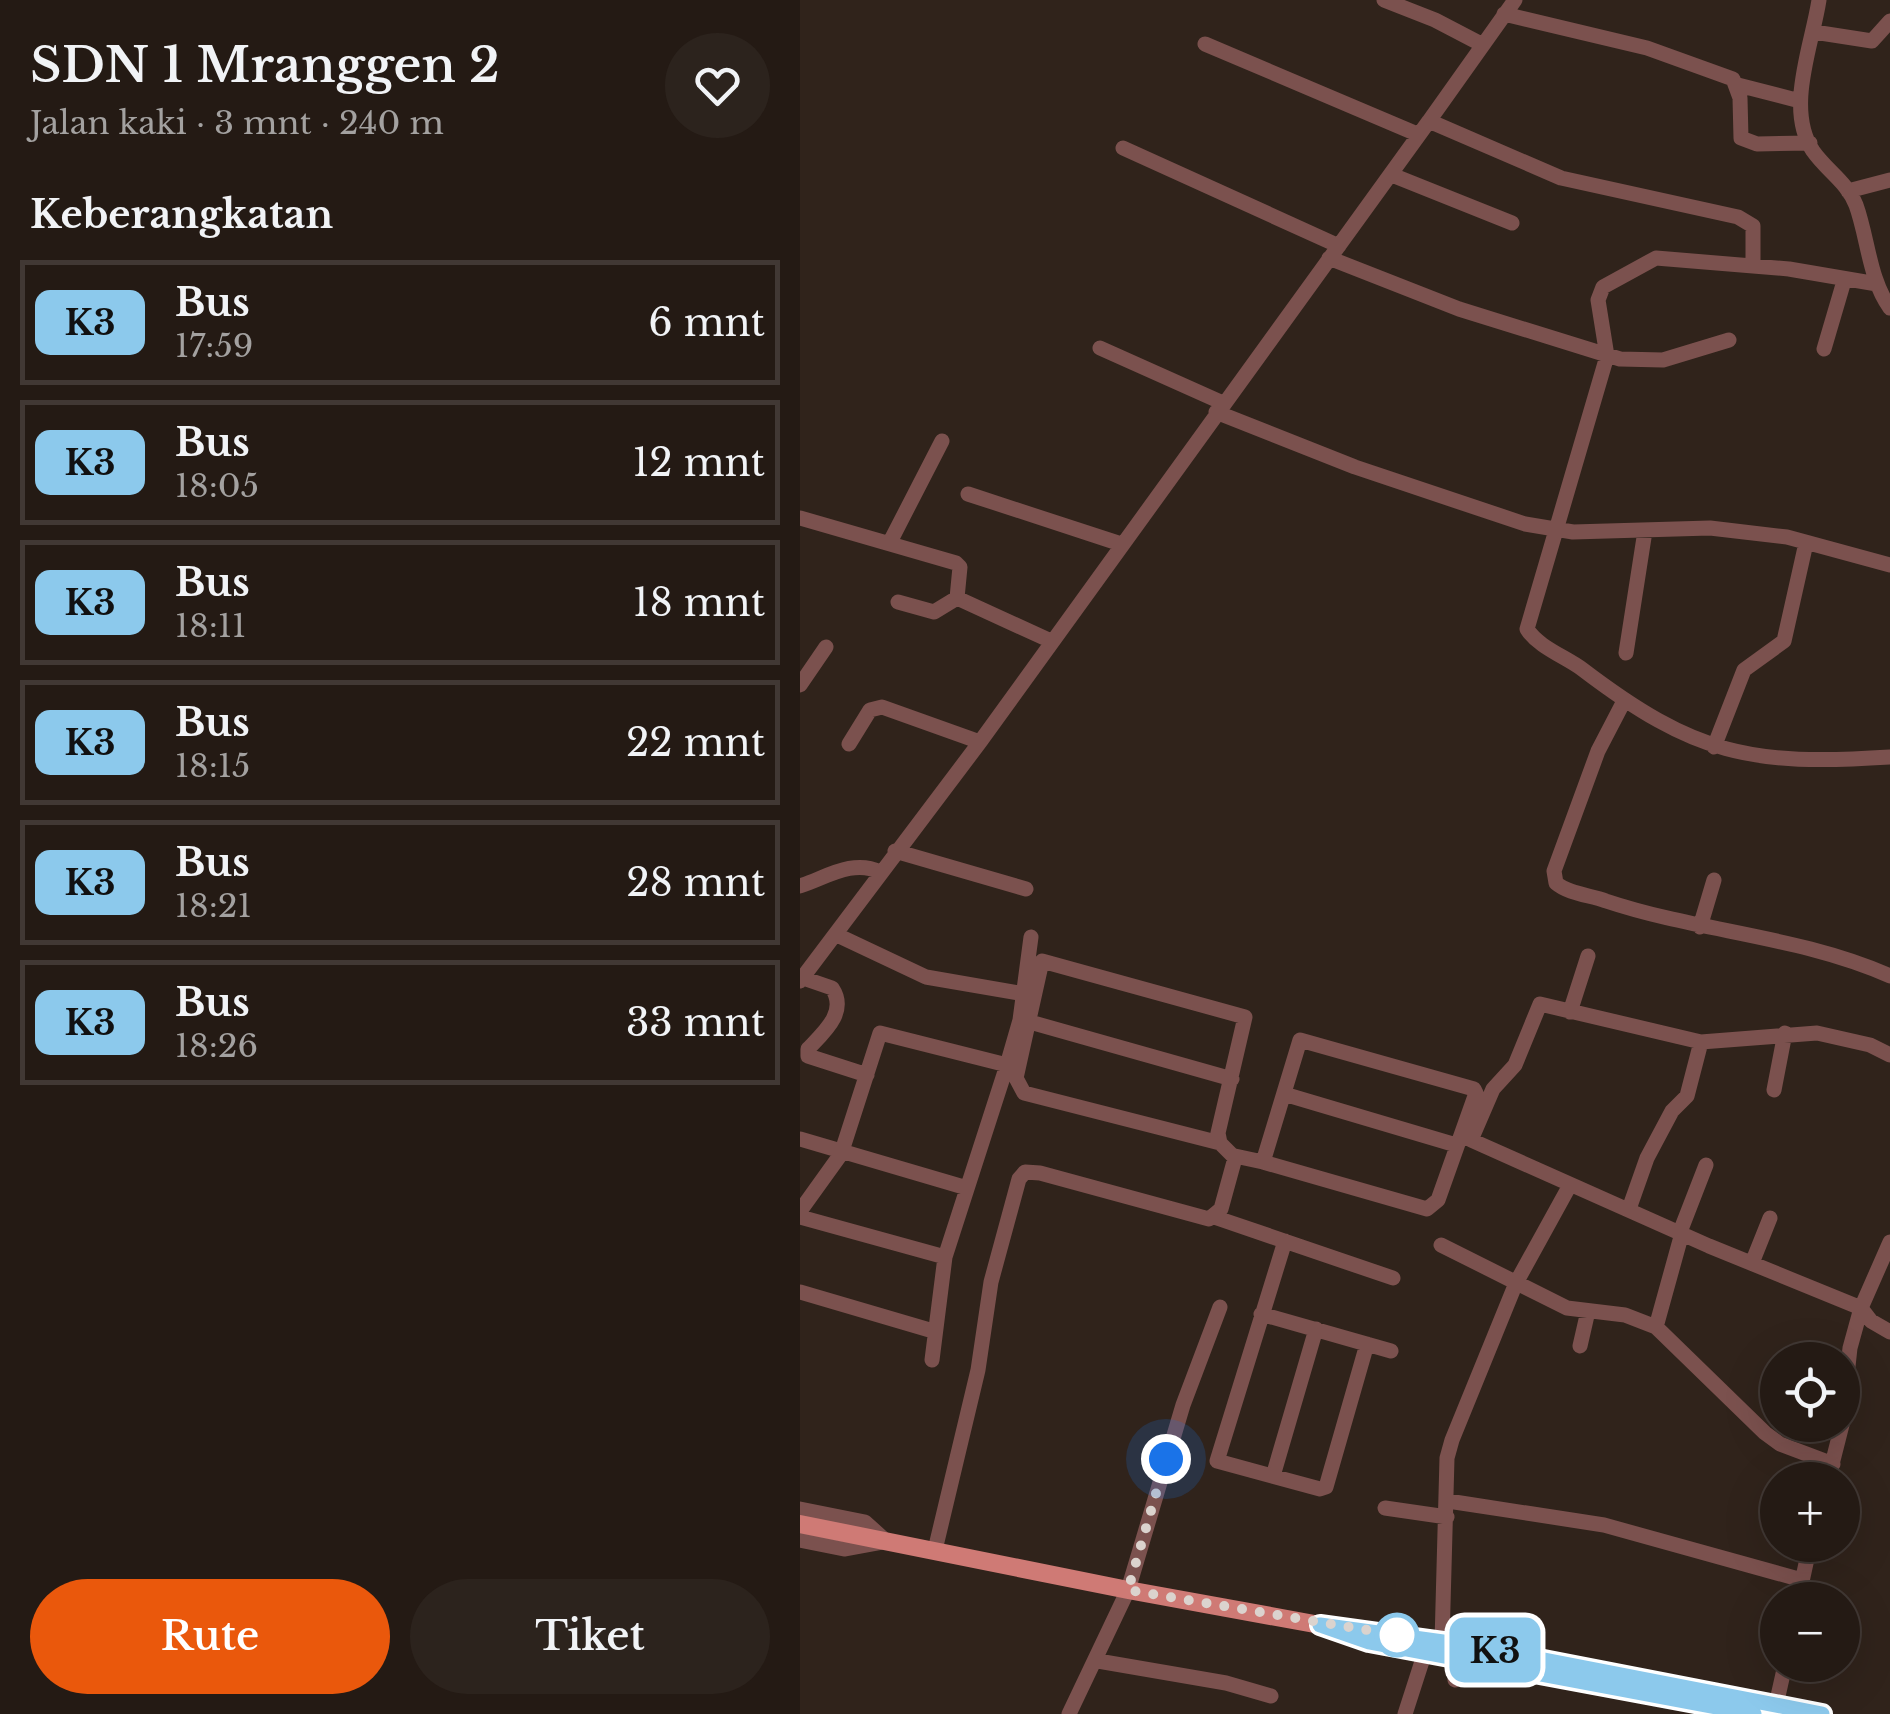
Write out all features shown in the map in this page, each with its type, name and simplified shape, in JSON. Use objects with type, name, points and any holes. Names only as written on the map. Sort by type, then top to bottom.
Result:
[{"type":"main road","points":[[800,1524],[1128,1590],[1320,1625],[1442,1642],[1468,1654]]},
{"type":"main road","points":[[1320,1625],[1342,1636],[1425,1652],[1468,1654],[1754,1714]]},
{"type":"main road","points":[[1693,1701],[1822,1714]]},
{"type":"street","points":[[1384,0],[1436,20],[1481,44]]},
{"type":"street","points":[[867,1075],[803,1052],[835,1016],[838,1000],[832,988],[801,979],[980,742],[1515,0]]},
{"type":"street","points":[[1819,0],[1800,102],[1810,143],[1848,191],[1877,284],[1890,308]]},
{"type":"street","points":[[1504,14],[1646,48],[1724,76],[1738,85],[1800,102]]},
{"type":"street","points":[[1814,32],[1872,41],[1890,20]]},
{"type":"street","points":[[1205,44],[1417,134]]},
{"type":"street","points":[[1738,85],[1741,138],[1756,144],[1810,143]]},
{"type":"street","points":[[1429,121],[1561,178],[1738,217],[1753,226],[1753,266]]},
{"type":"street","points":[[1123,148],[1460,309],[1607,356],[1640,362],[1662,360],[1728,340]]},
{"type":"street","points":[[1392,175],[1512,224]]},
{"type":"street","points":[[1848,191],[1890,180]]},
{"type":"street","points":[[1877,284],[1789,268],[1656,258],[1599,290],[1607,356],[1527,629],[1624,701],[1714,747],[1758,759],[1890,757]]},
{"type":"street","points":[[1824,349],[1844,281]]},
{"type":"street","points":[[1100,348],[1220,407],[1454,503],[1558,532],[1710,528],[1806,543],[1890,565]]},
{"type":"street","points":[[890,542],[942,441]]},
{"type":"street","points":[[968,494],[1120,544]]},
{"type":"street","points":[[800,518],[959,564],[957,598]]},
{"type":"street","points":[[1626,653],[1645,531]]},
{"type":"street","points":[[1714,747],[1744,670],[1784,642],[1806,543]]},
{"type":"street","points":[[957,598],[1051,641]]},
{"type":"street","points":[[898,602],[934,612],[957,598]]},
{"type":"street","points":[[800,686],[826,647]]},
{"type":"street","points":[[1624,701],[1581,794],[1554,871],[1556,882],[1700,928],[1770,939],[1860,962],[1890,976]]},
{"type":"street","points":[[849,744],[870,710],[882,707],[980,742]]},
{"type":"street","points":[[895,850],[1026,888]]},
{"type":"street","points":[[800,886],[848,868],[869,866],[880,872]]},
{"type":"street","points":[[1700,928],[1714,880]]},
{"type":"street","points":[[837,935],[926,978],[1024,994]]},
{"type":"street","points":[[932,1360],[945,1257],[1007,1065],[1032,938]]},
{"type":"street","points":[[1570,1012],[1588,956]]},
{"type":"street","points":[[1220,1143],[1247,1022],[1234,1011],[1042,962],[1016,1078],[1024,1093],[1220,1143],[1235,1156],[1427,1209],[1438,1200],[1475,1098],[1474,1089],[1304,1040],[1263,1162]]},
{"type":"street","points":[[1890,1056],[1838,1036],[1785,1033],[1701,1042],[1540,1004],[1515,1065],[1492,1089],[1471,1140],[1861,1308],[1871,1321],[1890,1332]]},
{"type":"street","points":[[1030,1022],[1232,1080]]},
{"type":"street","points":[[945,1257],[800,1214],[841,1154],[877,1036],[886,1032],[1007,1065]]},
{"type":"street","points":[[1774,1090],[1785,1033]]},
{"type":"street","points":[[1630,1209],[1648,1158],[1672,1111],[1687,1096],[1701,1042]]},
{"type":"street","points":[[1284,1094],[1456,1145]]},
{"type":"street","points":[[800,1139],[967,1188]]},
{"type":"street","points":[[1214,1217],[1221,1209],[1235,1156]]},
{"type":"street","points":[[1656,1327],[1681,1233],[1706,1165]]},
{"type":"street","points":[[934,1550],[978,1370],[991,1282],[1012,1196],[1025,1172],[1204,1219],[1214,1217],[1393,1278]]},
{"type":"street","points":[[1442,1642],[1447,1458],[1452,1440],[1516,1283],[1570,1185]]},
{"type":"street","points":[[1752,1263],[1770,1218]]},
{"type":"street","points":[[1284,1241],[1216,1458],[1320,1490],[1326,1487],[1367,1344]]},
{"type":"street","points":[[1852,1342],[1861,1308],[1890,1242]]},
{"type":"street","points":[[1440,1246],[1567,1308],[1625,1315],[1656,1327],[1766,1433],[1813,1462]]},
{"type":"street","points":[[800,1292],[934,1331]]},
{"type":"street","points":[[1069,1714],[1098,1661],[1128,1590],[1166,1459],[1220,1307]]},
{"type":"street","points":[[1580,1346],[1588,1311]]},
{"type":"street","points":[[1262,1314],[1391,1351]]},
{"type":"street","points":[[1273,1476],[1316,1329]]},
{"type":"street","points":[[1385,1508],[1447,1509],[1604,1525],[1802,1580],[1806,1562]]},
{"type":"street","points":[[800,1509],[865,1522],[886,1541]]},
{"type":"street","points":[[800,1540],[844,1549],[886,1541]]},
{"type":"street","points":[[1405,1714],[1425,1652]]},
{"type":"street","points":[[1455,1680],[1468,1654]]},
{"type":"street","points":[[1098,1661],[1190,1675],[1271,1696]]},
{"type":"street","points":[[1776,1709],[1782,1682]]},
{"type":"bus line","name":"K3","points":[[1754,1714],[1369,1642],[1342,1636],[1320,1625],[1343,1625],[1472,1646],[1822,1714]]},
{"type":"route","points":[[1166,1459],[1128,1590],[1397,1635]]}]
